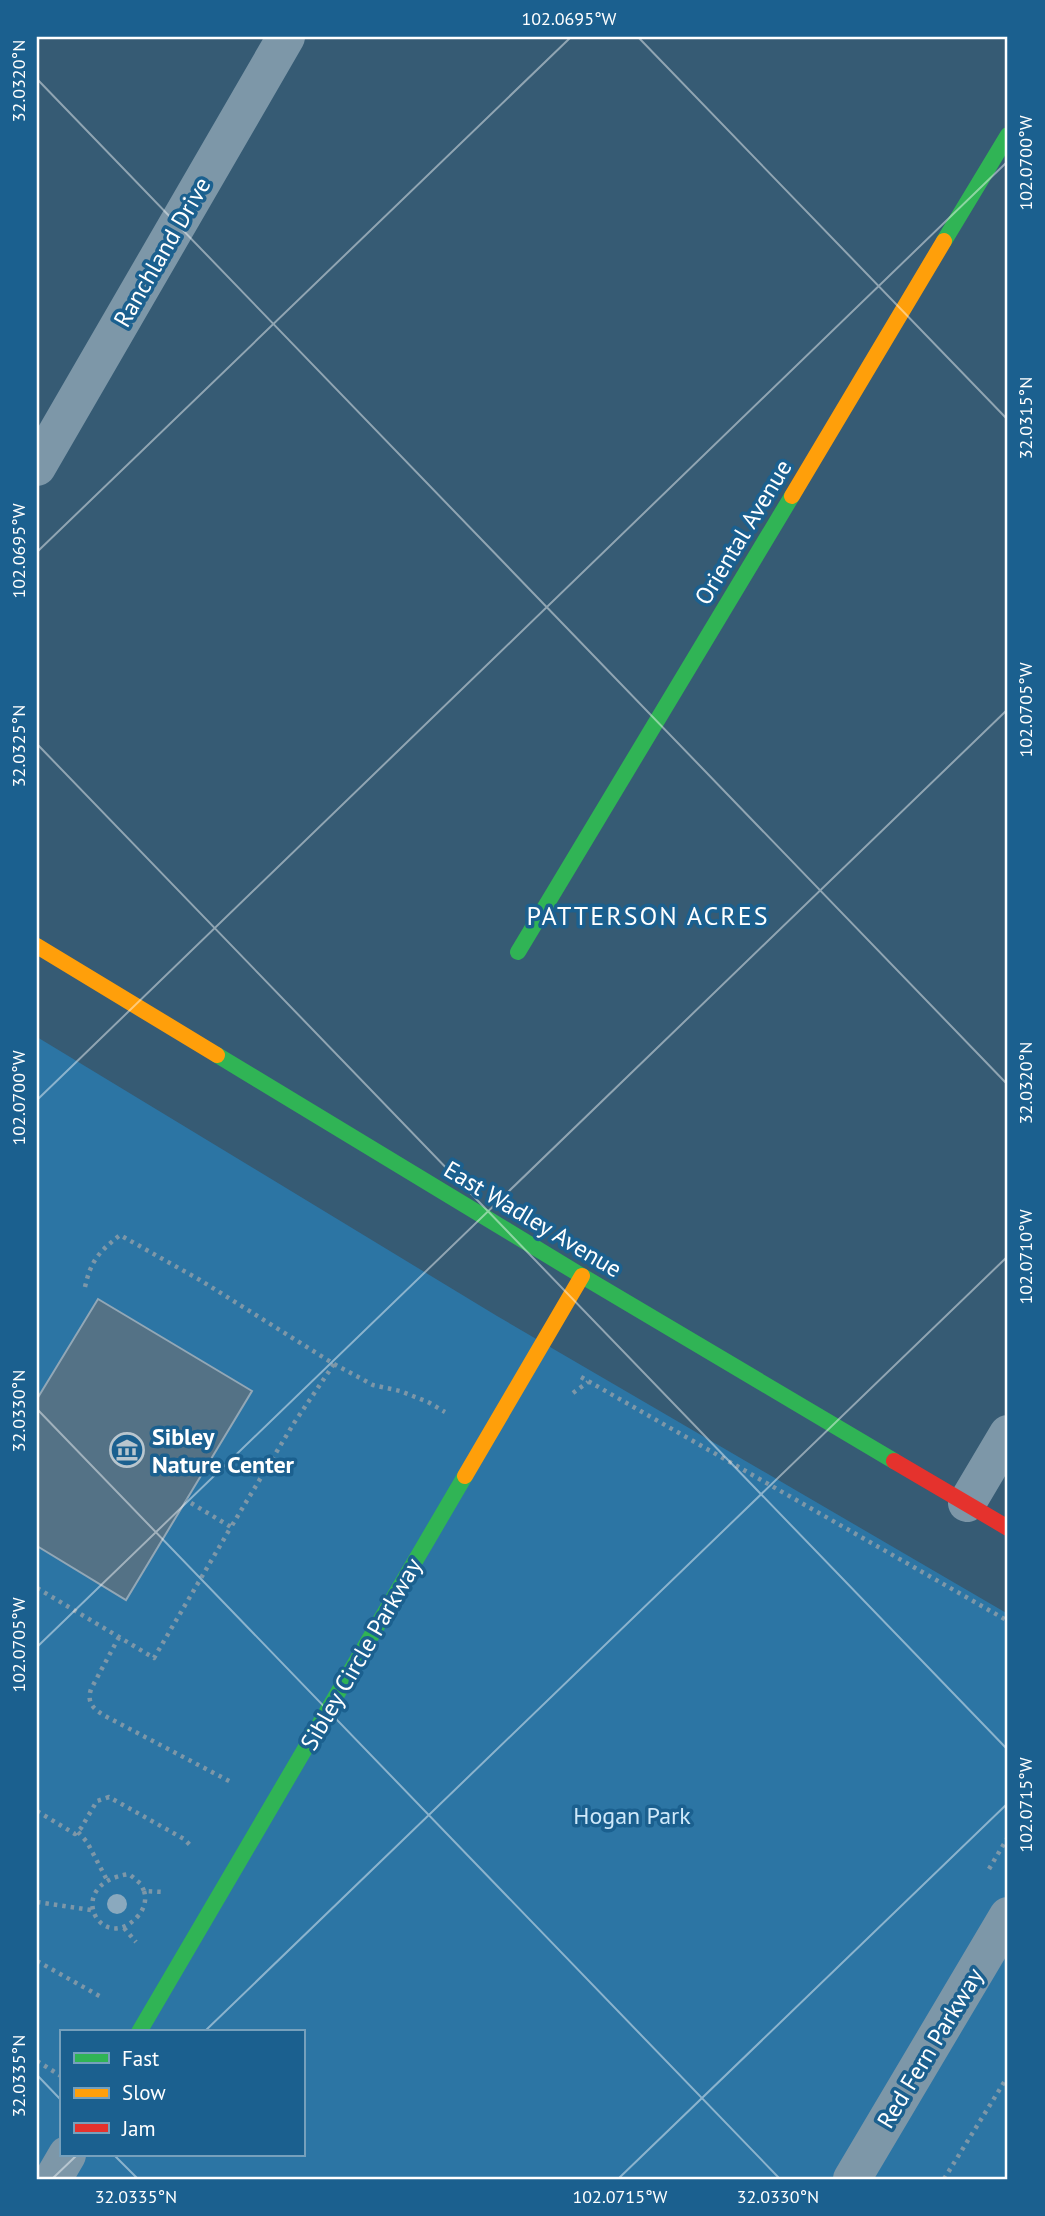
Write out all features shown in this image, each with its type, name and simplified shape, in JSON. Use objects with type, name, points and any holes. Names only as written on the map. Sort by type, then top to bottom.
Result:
[{"type":"street","name":"Ranchland Drive","points":[[37,467],[286,37]]},
{"type":"street","name":"Oriental Avenue","points":[[518,952],[1008,135]]},
{"type":"street","name":"East Wadley Avenue","points":[[37,946],[582,1276],[1008,1528]]},
{"type":"street","name":"Sibley Circle Parkway","points":[[140,2030],[582,1276]]},
{"type":"street","points":[[967,1503],[1008,1434]]},
{"type":"street","name":"Red Fern Parkway","points":[[852,2179],[1008,1916]]},
{"type":"street","points":[[53,2179],[66,2156]]},
{"type":"path","points":[[85,1287],[89,1270],[99,1252],[120,1235],[200,1280],[334,1364],[373,1385],[400,1391],[447,1413]]},
{"type":"path","points":[[538,1351],[1008,1621]]},
{"type":"path","points":[[37,1588],[155,1658],[294,1423],[334,1364]]},
{"type":"path","points":[[186,1500],[231,1527]]},
{"type":"path","points":[[119,1637],[91,1689],[88,1697],[90,1704],[107,1717],[233,1783]]},
{"type":"path","points":[[78,1832],[97,1801],[109,1797],[184,1839],[196,1854]]},
{"type":"path","points":[[37,1811],[73,1833],[78,1832]]},
{"type":"path","points":[[78,1832],[87,1842],[107,1880]]},
{"type":"path","points":[[37,1902],[91,1910],[111,1928],[123,1927],[137,1918],[141,1911],[146,1898],[141,1884],[128,1874],[114,1876],[107,1880],[94,1898],[91,1910]]},
{"type":"path","points":[[144,1891],[175,1891]]},
{"type":"path","points":[[37,1961],[111,2002]]},
{"type":"path","points":[[37,2061],[60,2075]]},
{"type":"path","points":[[944,2179],[1008,2076]]},
{"type":"green space","name":"Hogan Park","points":[[37,1037],[497,1316],[1008,1614],[1008,2179],[37,2179]]},
{"type":"building","name":"Sibley Nature Center","points":[[98,1299],[252,1391],[126,1600],[37,1546],[37,1399]]},
{"type":"traffic: fast","points":[[944,241],[1008,135]]},
{"type":"traffic: fast","points":[[518,952],[792,496]]},
{"type":"traffic: fast","points":[[217,1055],[894,1461]]},
{"type":"traffic: fast","points":[[140,2030],[465,1476]]},
{"type":"traffic: slow","points":[[792,496],[944,241]]},
{"type":"traffic: slow","points":[[37,946],[217,1055]]},
{"type":"traffic: slow","points":[[465,1476],[582,1276]]},
{"type":"traffic: jam","points":[[894,1461],[1008,1528]]},
{"type":"place","name":"Sibley Nature Center","points":[[127,1450]]},
{"type":"district","name":"PATTERSON ACRES","points":[[648,915]]}]
